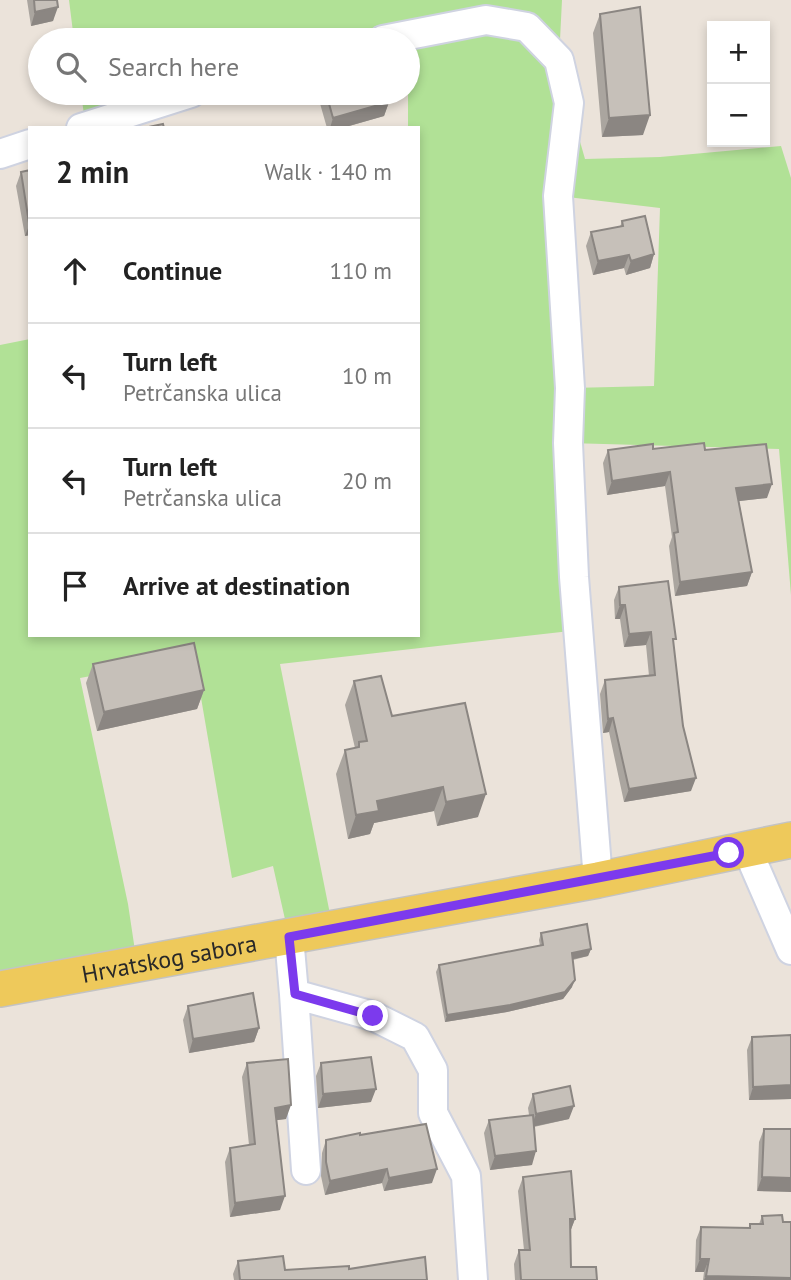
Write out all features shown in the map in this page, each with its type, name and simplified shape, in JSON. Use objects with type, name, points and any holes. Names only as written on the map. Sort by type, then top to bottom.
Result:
[{"type":"main road","name":"Hrvatskog sabora","points":[[0,989],[598,880],[791,840]]},
{"type":"street","points":[[420,33],[486,20],[527,27],[559,60],[569,103],[558,196],[570,388],[568,443],[574,577],[598,880]]},
{"type":"street","points":[[87,126],[153,105]]},
{"type":"street","points":[[0,154],[28,145]]},
{"type":"street","points":[[747,849],[791,950]]},
{"type":"street","points":[[289,937],[306,1170]]},
{"type":"street","points":[[295,994],[373,1016],[415,1037],[433,1070],[433,1113],[466,1176],[473,1280]]},
{"type":"green space","points":[[69,0],[562,0],[559,60],[585,159],[660,157],[781,146],[791,178],[791,595],[779,449],[568,443],[579,630],[280,664],[333,929],[289,937],[273,866],[232,878],[194,657],[80,678],[128,904],[137,964],[0,989],[0,345],[28,339],[28,637],[420,637],[420,126],[408,126],[408,105],[420,105],[420,28],[72,28]],"holes":[[[559,196],[660,208],[654,386],[571,388]]]},
{"type":"green space","points":[[83,105],[142,105],[85,122]]},
{"type":"building","points":[[34,0],[57,0],[58,7],[35,12]]},
{"type":"building","points":[[640,7],[650,115],[609,118],[600,14]]},
{"type":"building","points":[[329,105],[378,105],[333,118]]},
{"type":"building","points":[[28,170],[28,217],[21,172]]},
{"type":"building","points":[[645,216],[654,254],[631,261],[629,255],[598,261],[591,232],[623,226],[622,221]]},
{"type":"building","points":[[704,443],[705,450],[766,444],[772,484],[736,488],[752,572],[680,582],[674,533],[678,532],[670,472],[612,481],[608,450],[653,444],[653,449]]},
{"type":"building","points":[[668,581],[683,726],[696,778],[629,789],[613,718],[608,719],[605,680],[655,675],[651,632],[629,634],[625,605],[620,605],[619,587]]},
{"type":"building","points":[[194,643],[204,690],[104,712],[93,664]]},
{"type":"building","points":[[381,676],[392,716],[465,703],[486,794],[446,802],[443,787],[377,801],[379,811],[356,815],[345,750],[359,747],[359,742],[367,741],[354,681]]},
{"type":"building","points":[[587,924],[591,949],[572,953],[575,980],[565,992],[510,1005],[447,1015],[439,965],[543,945],[541,933]]},
{"type":"building","points":[[253,993],[259,1028],[193,1039],[188,1006]]},
{"type":"building","points":[[791,1035],[791,1085],[753,1087],[752,1037]]},
{"type":"building","points":[[371,1057],[376,1089],[323,1094],[321,1063]]},
{"type":"building","points":[[288,1059],[291,1105],[275,1108],[285,1196],[235,1203],[230,1148],[255,1144],[247,1063]]},
{"type":"building","points":[[570,1086],[574,1106],[536,1114],[533,1094]]},
{"type":"building","points":[[533,1115],[536,1151],[495,1156],[489,1120]]},
{"type":"building","points":[[426,1124],[437,1169],[389,1178],[387,1169],[330,1181],[326,1162],[326,1140]]},
{"type":"building","points":[[764,1129],[791,1129],[791,1178],[762,1177]]},
{"type":"building","points":[[571,1171],[575,1219],[570,1219],[571,1267],[596,1267],[597,1280],[521,1280],[519,1250],[530,1250],[523,1177]]},
{"type":"building","points":[[782,1215],[783,1222],[791,1222],[791,1278],[706,1276],[709,1259],[700,1259],[701,1227],[750,1228],[750,1224],[763,1224],[762,1216]]},
{"type":"building","points":[[283,1256],[285,1270],[349,1266],[349,1269],[425,1257],[427,1280],[240,1280],[238,1261]]},
{"type":"route","points":[[373,1016],[295,994],[289,937],[729,853]]}]
